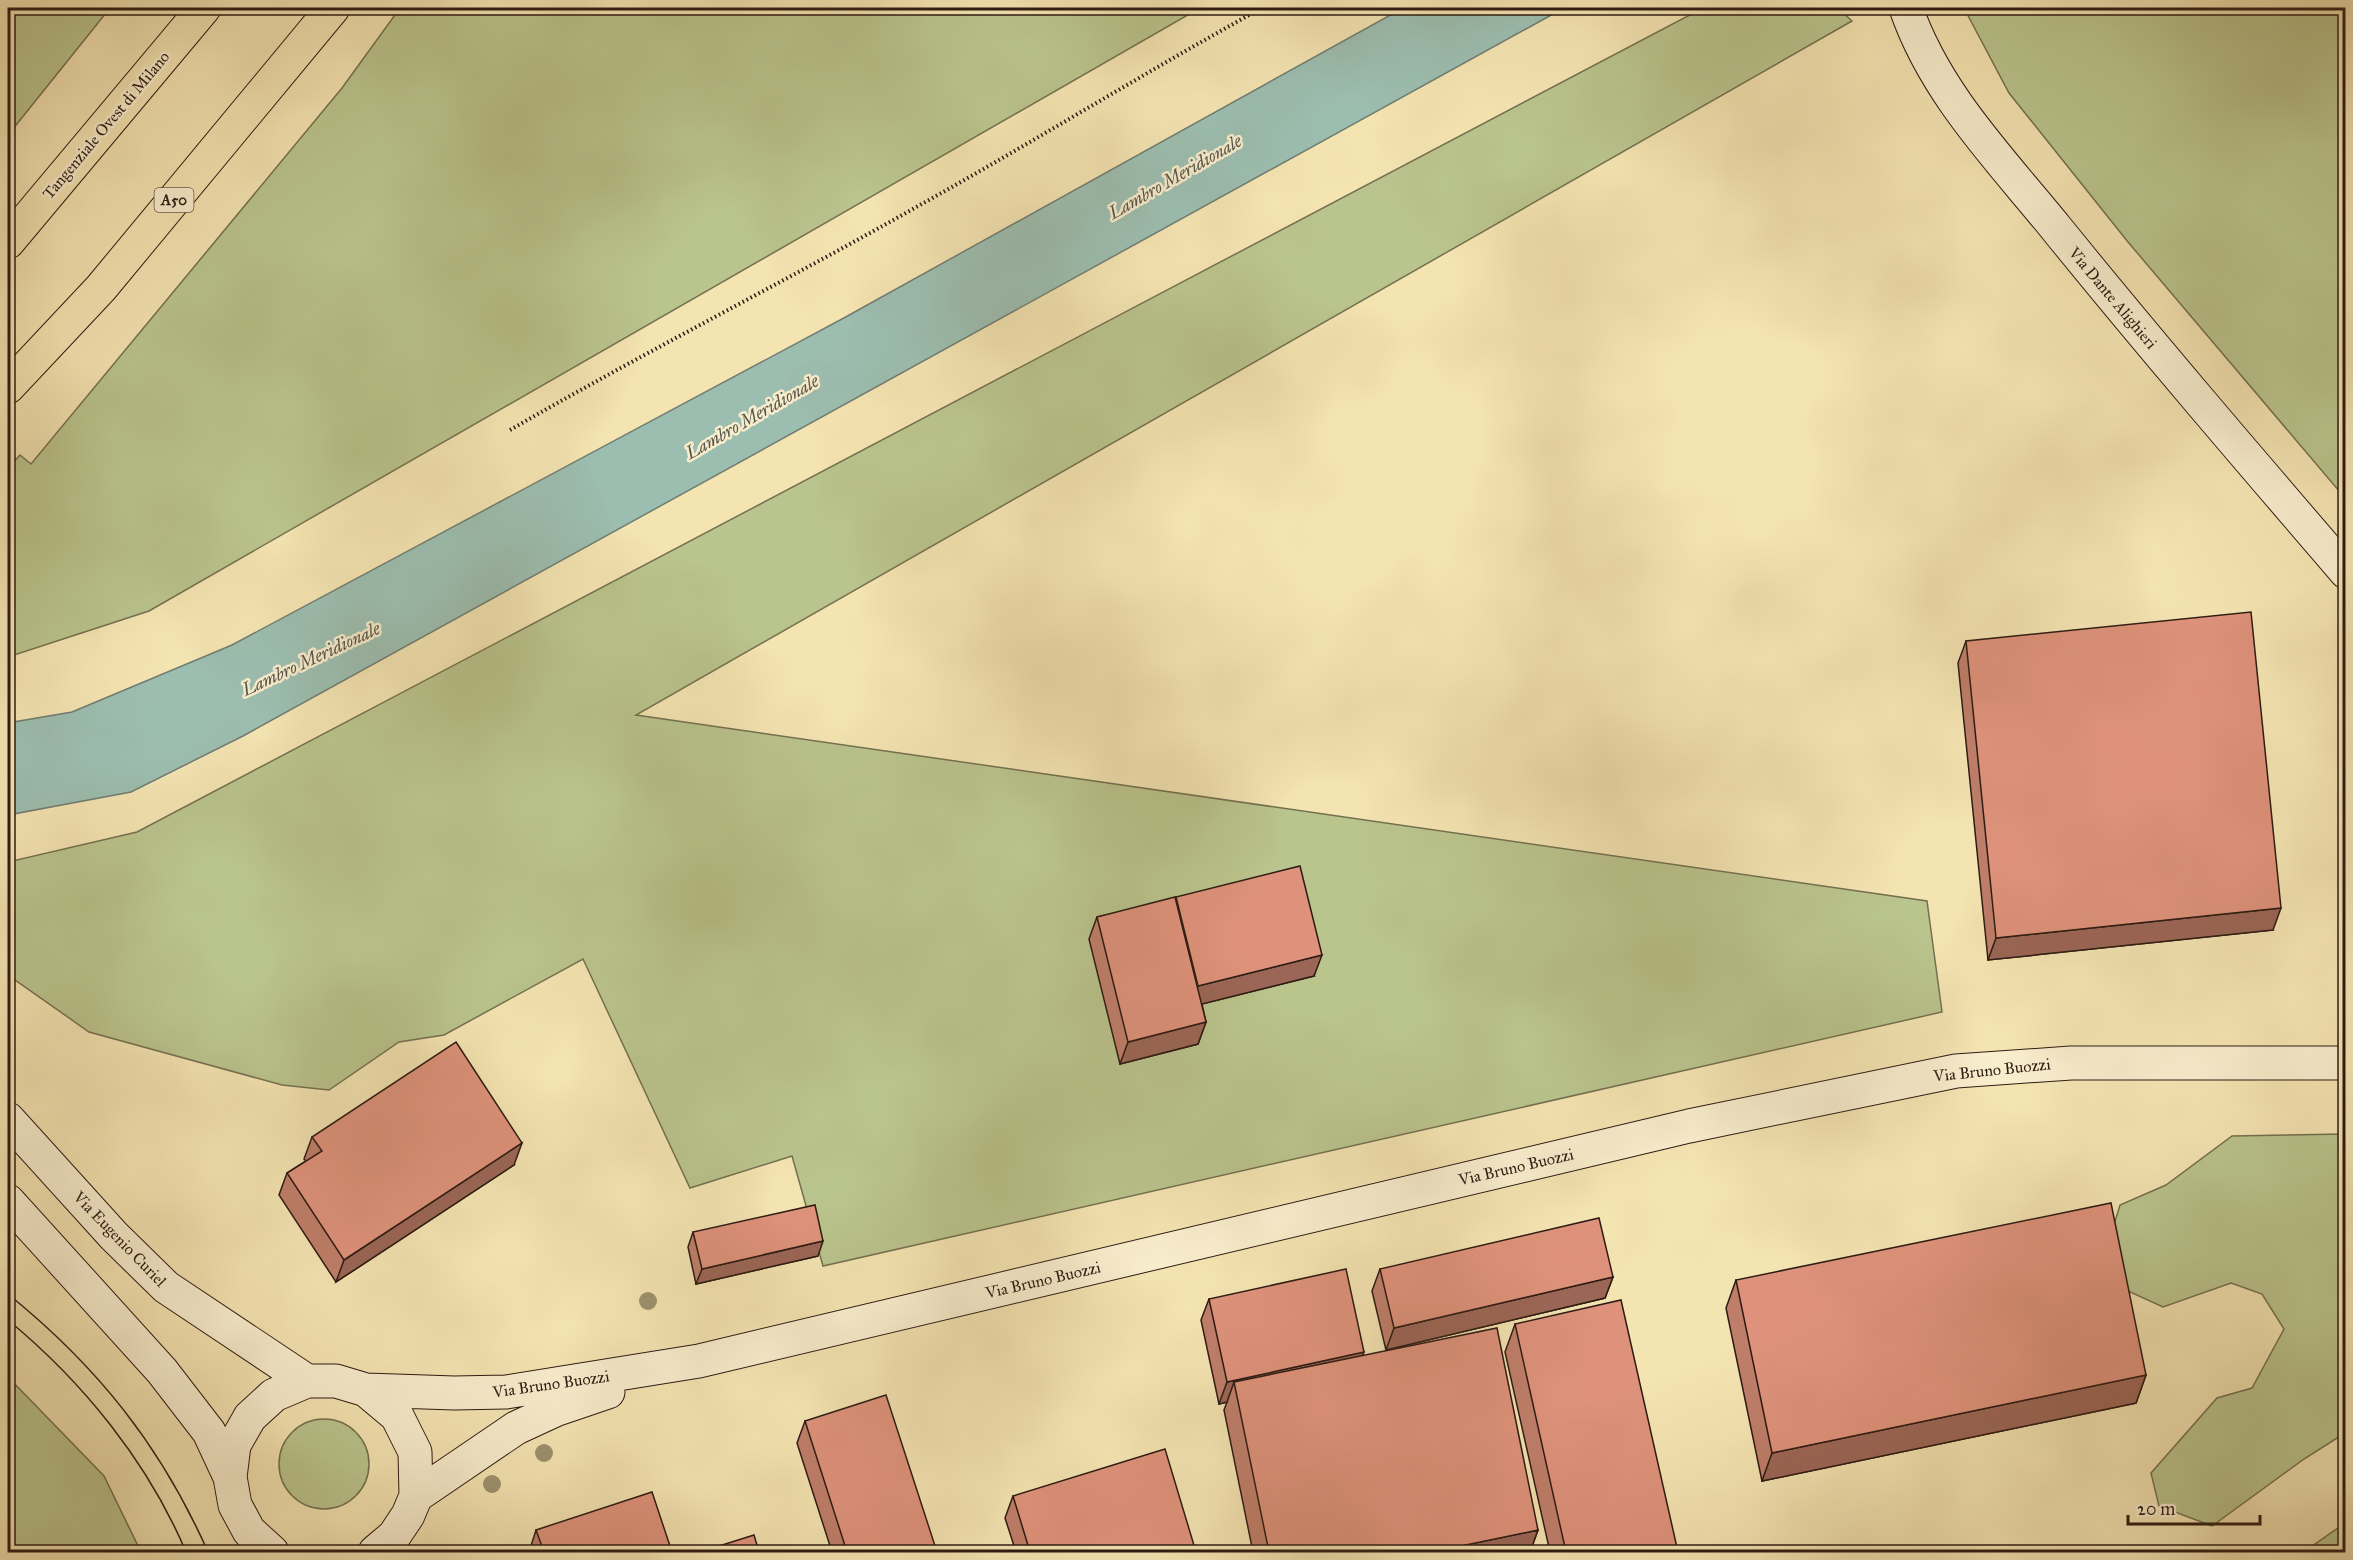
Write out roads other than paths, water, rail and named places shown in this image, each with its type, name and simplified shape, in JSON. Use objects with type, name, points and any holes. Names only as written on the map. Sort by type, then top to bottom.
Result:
[{"type":"highway","name":"Tangenziale Ovest di Milano","points":[[8,242],[204,8]]},
{"type":"highway","name":"A50","points":[[8,387],[101,288],[333,8]]},
{"type":"main road","name":"Via Dante Alighieri","points":[[1906,8],[1937,76],[1972,125],[2118,305],[2346,572]]},
{"type":"main road","name":"Via Bruno Buozzi","points":[[366,1390],[454,1394],[506,1392],[699,1362],[1689,1126],[1956,1071],[2071,1063],[2346,1063]]},
{"type":"main road","name":"Via Eugenio Curiel","points":[[8,1119],[114,1236],[166,1287],[307,1381]]},
{"type":"main road","points":[[8,1201],[162,1371],[209,1432],[230,1477],[235,1506],[249,1531],[270,1552]]},
{"type":"main road","name":"Via Bruno Buozzi","points":[[416,1496],[516,1428],[555,1410],[699,1362]]},
{"type":"main road","points":[[230,1477],[234,1445],[250,1417],[274,1395],[307,1381],[336,1381],[366,1390],[397,1416],[415,1452],[416,1496],[408,1515],[394,1536],[375,1552]]},
{"type":"water","name":"Lambro Meridionale","points":[[1403,8],[1564,8],[243,736],[131,792],[8,815],[8,723],[72,712],[232,645],[842,319]]},
{"type":"tram line","points":[[8,1294],[71,1350],[124,1411],[170,1477],[208,1552]]},
{"type":"tram line","points":[[8,1320],[62,1370],[111,1426],[153,1486],[186,1552]]}]
